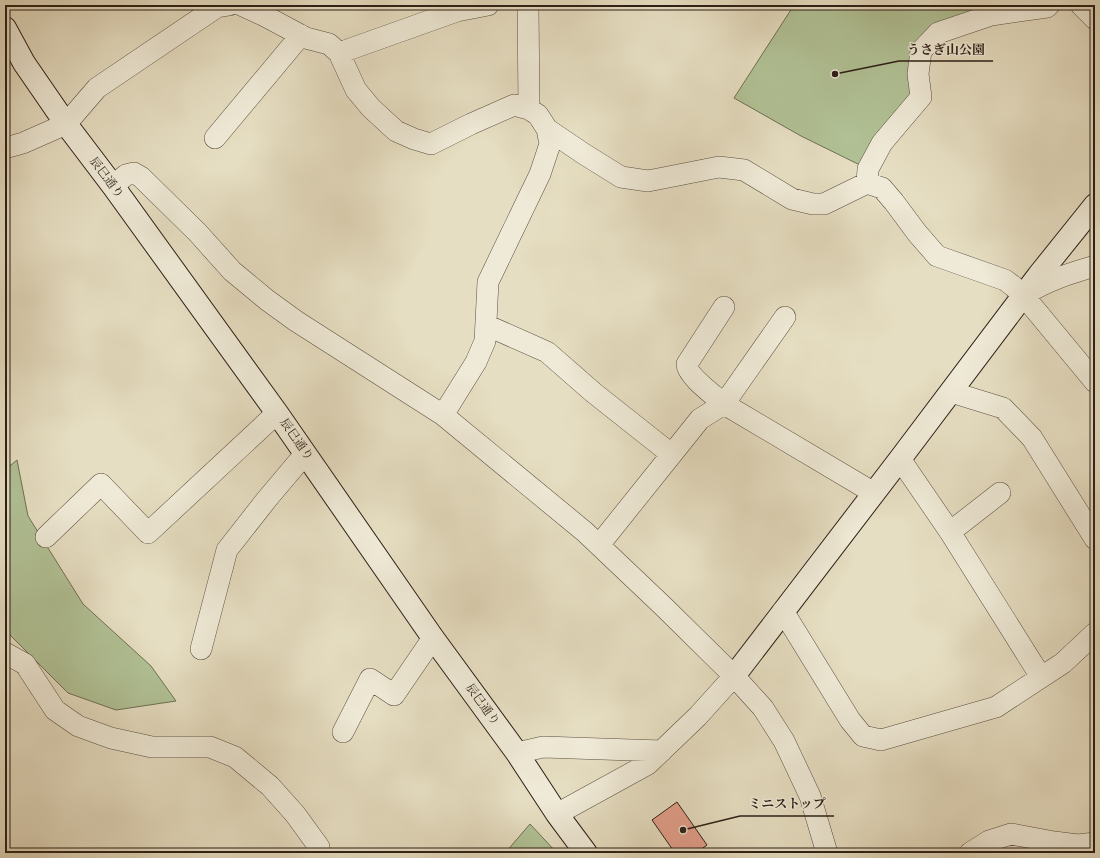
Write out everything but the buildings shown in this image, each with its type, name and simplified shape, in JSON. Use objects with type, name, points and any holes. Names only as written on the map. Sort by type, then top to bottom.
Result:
[{"type":"street","points":[[241,5],[306,38],[329,44],[339,53],[356,90],[370,108],[396,131],[414,139],[431,144],[514,105],[529,109],[538,115],[547,129],[550,144],[540,174],[488,282],[485,341],[476,362],[443,415]]},
{"type":"street","points":[[339,53],[457,11],[488,5]]},
{"type":"street","points":[[528,5],[529,109]]},
{"type":"street","points":[[867,183],[868,168],[882,142],[921,98],[918,74],[921,51],[938,33],[991,15],[1047,7],[1049,5]]},
{"type":"street","points":[[1081,5],[1095,19]]},
{"type":"street","points":[[5,148],[23,143],[66,124],[97,88],[221,6]]},
{"type":"street","name":"辰巳通り","points":[[5,28],[24,63],[66,124],[113,186],[277,413],[433,638],[586,853]]},
{"type":"street","points":[[215,138],[301,35]]},
{"type":"street","points":[[547,129],[621,177],[648,181],[719,167],[744,170],[792,199],[813,204],[824,204],[867,183],[882,188],[936,256],[1005,280],[1013,286],[1095,382]]},
{"type":"street","points":[[113,186],[126,175],[134,173],[141,177],[198,233],[232,271],[267,300],[296,322],[443,415],[600,545],[734,676],[763,708],[784,741],[810,796],[827,853]]},
{"type":"street","points":[[557,814],[648,764],[698,716],[734,676],[1023,296],[1095,205]]},
{"type":"street","points":[[1023,296],[1044,283],[1095,266]]},
{"type":"street","points":[[724,307],[687,364],[687,369],[724,404],[874,493]]},
{"type":"street","points":[[600,545],[700,419],[724,404],[785,317]]},
{"type":"street","points":[[486,325],[547,352],[594,393],[671,454]]},
{"type":"street","points":[[951,392],[1003,408],[1032,438],[1095,539]]},
{"type":"street","points":[[46,537],[101,484],[148,533],[277,413]]},
{"type":"street","points":[[200,649],[227,550],[305,454]]},
{"type":"street","points":[[900,459],[950,532],[1041,677]]},
{"type":"street","points":[[950,532],[1000,494]]},
{"type":"street","points":[[783,611],[850,720],[863,736],[881,740],[996,707],[1063,663],[1095,633]]},
{"type":"street","points":[[343,732],[370,679],[394,695],[433,638]]},
{"type":"street","points":[[5,653],[25,664],[55,710],[78,726],[111,738],[152,747],[210,747],[235,757],[270,786],[295,814],[319,847]]},
{"type":"street","points":[[517,754],[542,747],[662,751]]},
{"type":"street","points":[[970,853],[989,841],[1011,834],[1078,845],[1095,843]]},
{"type":"green space","points":[[794,5],[1049,5],[938,33],[921,51],[921,97],[868,169],[801,136],[734,98]]},
{"type":"green space","points":[[17,460],[28,516],[83,604],[151,666],[176,701],[116,710],[68,693],[5,630],[5,470]]},
{"type":"green space","points":[[530,824],[557,853],[505,853]]},
{"type":"place","name":"うさぎ山公園","points":[[835,74]]},
{"type":"place","name":"ミニストップ","points":[[683,830]]}]
